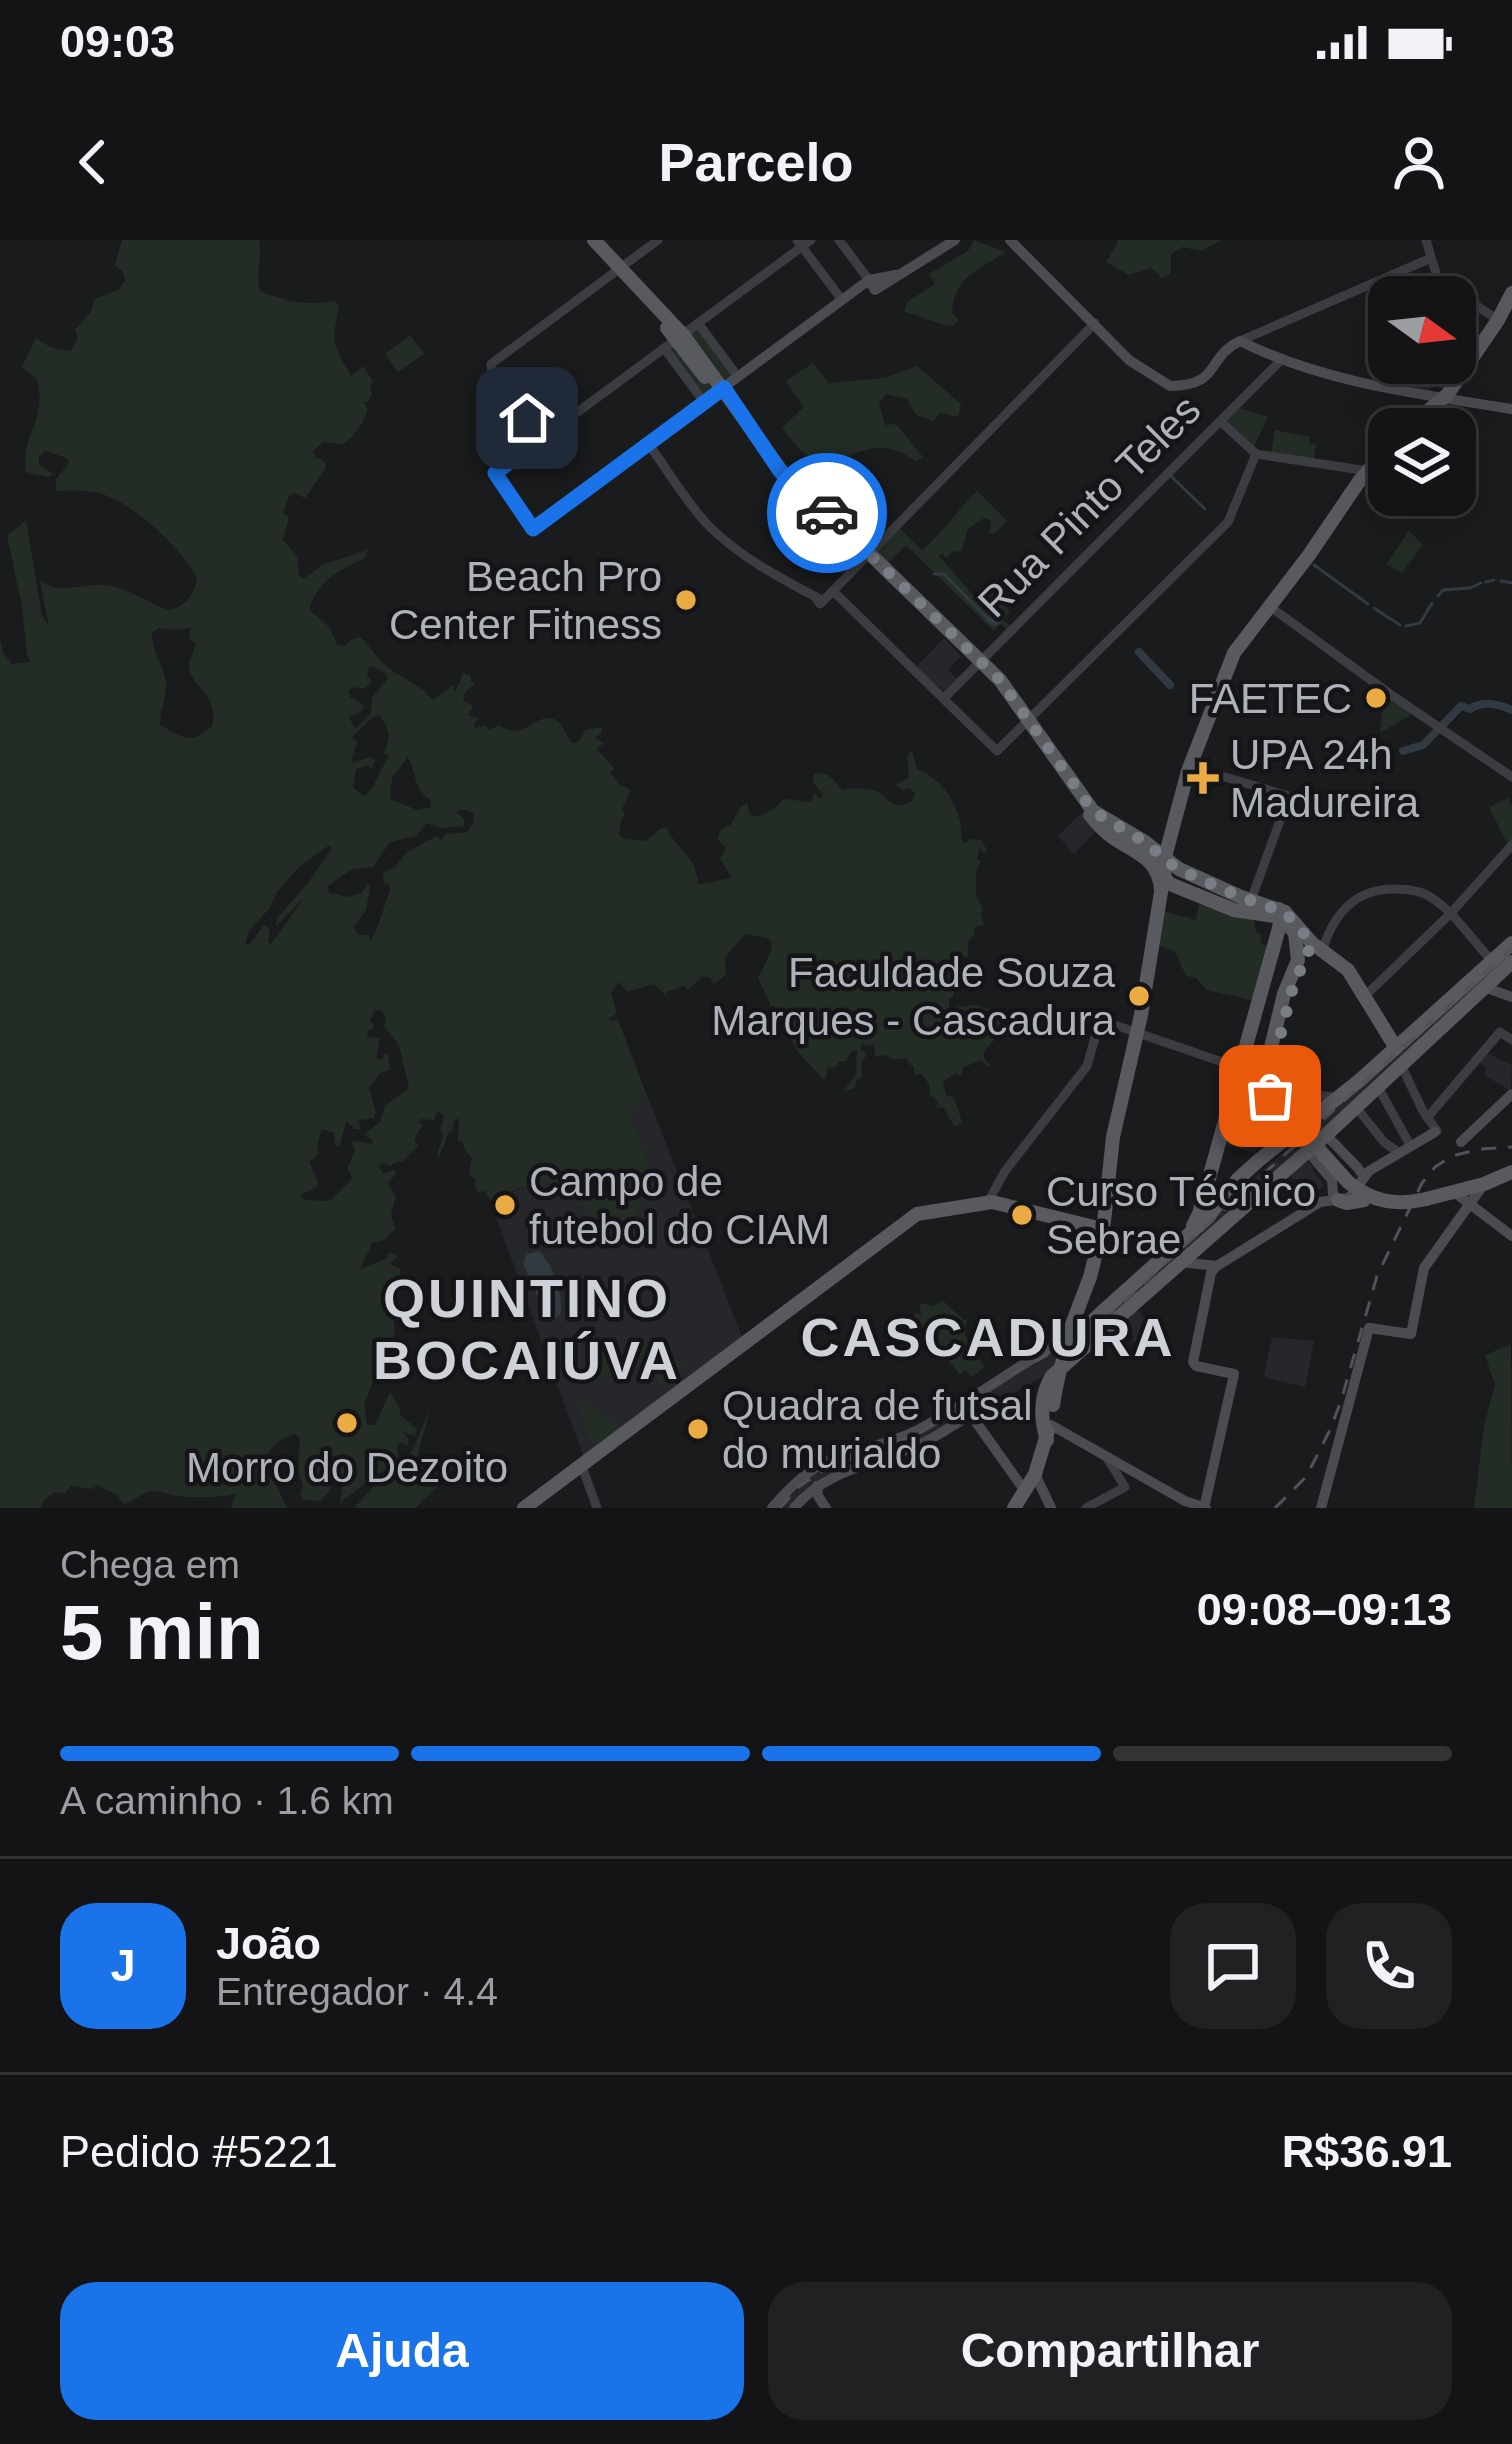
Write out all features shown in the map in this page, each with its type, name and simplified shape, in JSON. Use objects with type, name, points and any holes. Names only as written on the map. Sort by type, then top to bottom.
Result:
[{"type":"main road","points":[[590,240],[715,394],[730,406],[786,485],[978,663],[1027,722],[1106,833],[1159,872],[1165,868],[1182,871],[1292,918],[1311,946],[1346,969],[1396,1048]]},
{"type":"main road","points":[[715,394],[868,280],[875,290],[955,240]]},
{"type":"main road","points":[[1010,240],[1131,362],[1173,386],[1204,379],[1225,350],[1240,341],[1313,371],[1512,409]]},
{"type":"main road","points":[[1476,354],[1512,297]]},
{"type":"main road","points":[[1434,408],[1496,330],[1512,297]]},
{"type":"main road","points":[[1444,399],[1455,384]]},
{"type":"main road","points":[[1017,1508],[1034,1484],[1050,1429],[1056,1370],[1092,1271],[1165,868],[1190,771],[1237,656],[1368,471]]},
{"type":"main road","points":[[1270,607],[1310,560],[1368,476]]},
{"type":"main road","points":[[1095,817],[1145,842],[1171,884],[1234,910],[1270,909]]},
{"type":"main road","points":[[1095,817],[1174,880],[1238,908],[1270,909]]},
{"type":"main road","points":[[1190,1231],[1240,1068],[1270,909]]},
{"type":"main road","points":[[1052,1404],[1068,1346],[1210,1214],[1259,1160],[1338,1098],[1512,943]]},
{"type":"main road","points":[[1311,946],[1298,960],[1284,994],[1270,1076],[1278,1104],[1364,1187]]},
{"type":"main road","points":[[1512,962],[1355,1106],[1320,1146],[1059,1370],[1048,1381],[1042,1421],[1205,1508],[1234,1374],[1193,1362],[1211,1273],[1320,1202],[1336,1198],[1347,1203],[1364,1187],[1368,1172],[1436,1132],[1461,1142],[1512,1094]]},
{"type":"main road","points":[[1484,987],[1512,997]]},
{"type":"main road","points":[[1320,1146],[1341,1174],[1364,1187],[1385,1195],[1430,1198]]},
{"type":"main road","points":[[1320,1146],[1348,1182],[1365,1194],[1396,1203],[1511,1176]]},
{"type":"main road","points":[[1320,1146],[1336,1198]]},
{"type":"main road","points":[[1336,1198],[1341,1174]]},
{"type":"main road","points":[[1322,1508],[1370,1328],[1411,1334],[1424,1268],[1486,1183]]},
{"type":"main road","points":[[1454,1192],[1512,1236]]},
{"type":"main road","points":[[524,1508],[917,1214],[988,1202],[1100,1228]]},
{"type":"main road","points":[[1181,1262],[1216,1267]]},
{"type":"main road","points":[[1092,1271],[1096,1297],[1117,1298]]},
{"type":"main road","points":[[772,1508],[799,1479],[832,1459],[920,1429],[1065,1340],[1117,1298]]},
{"type":"main road","points":[[1065,1340],[1060,1335],[1081,1301]]},
{"type":"main road","points":[[794,1508],[840,1473],[919,1445],[971,1415],[1020,1484],[1034,1484]]},
{"type":"main road","points":[[1034,1484],[1051,1508]]},
{"type":"main road","points":[[815,1491],[826,1508]]},
{"type":"street","points":[[545,436],[490,368],[658,240]]},
{"type":"street","points":[[839,240],[868,280]]},
{"type":"street","points":[[1426,240],[1438,280],[1498,320]]},
{"type":"street","points":[[715,394],[533,529],[495,473],[803,242],[842,301]]},
{"type":"street","points":[[1391,276],[1431,258]]},
{"type":"street","points":[[1240,341],[1368,286]]},
{"type":"street","points":[[698,323],[738,377]]},
{"type":"street","points":[[823,598],[1095,323]]},
{"type":"street","name":"Rua Pinto Teles","points":[[944,698],[1281,360]]},
{"type":"street","points":[[1221,422],[1256,454],[1368,471]]},
{"type":"street","points":[[650,445],[717,533],[742,554],[823,598],[998,748],[1228,522],[1256,454]]},
{"type":"street","points":[[1270,607],[1512,777]]},
{"type":"street","points":[[1190,771],[1225,777],[1289,799],[1270,909]]},
{"type":"street","points":[[1365,996],[1450,914],[1512,845]]},
{"type":"street","points":[[1311,946],[1358,897],[1400,889],[1425,893],[1492,961]]},
{"type":"street","points":[[988,1202],[1087,1066],[1100,1020],[1338,1098]]},
{"type":"street","points":[[1427,1118],[1500,1033],[1512,1040]]},
{"type":"street","points":[[1401,1065],[1436,1132]]},
{"type":"street","points":[[1377,1086],[1404,1149]]},
{"type":"street","points":[[1355,1106],[1384,1142],[1404,1149]]},
{"type":"street","points":[[1086,1508],[1125,1487],[1103,1454]]},
{"type":"street","points":[[581,1464],[597,1508]]},
{"type":"shaded area","points":[[122,240],[259,240],[261,292],[298,302],[335,301],[339,305],[334,335],[337,348],[351,376],[363,366],[373,381],[372,395],[363,402],[368,409],[351,437],[343,444],[323,442],[313,451],[326,468],[305,498],[289,495],[283,540],[297,556],[303,579],[322,565],[368,550],[365,558],[325,583],[314,598],[312,612],[330,628],[337,645],[360,637],[387,666],[432,700],[454,685],[456,691],[463,673],[471,676],[475,684],[463,700],[473,706],[468,715],[479,718],[475,728],[489,730],[499,725],[515,731],[554,719],[572,743],[579,742],[585,730],[601,727],[595,738],[604,743],[597,749],[614,768],[610,773],[631,790],[622,809],[619,835],[646,841],[668,827],[693,863],[699,884],[732,878],[720,859],[726,848],[718,837],[741,807],[747,803],[750,814],[758,817],[784,799],[811,802],[814,793],[820,799],[823,794],[813,783],[814,774],[819,773],[831,777],[843,790],[877,791],[892,803],[906,804],[915,794],[896,784],[909,778],[907,756],[912,750],[917,769],[951,798],[961,839],[965,843],[981,840],[987,850],[984,854],[980,848],[976,872],[984,925],[975,927],[968,941],[968,957],[961,956],[953,971],[957,976],[949,1008],[976,1005],[1008,1016],[1013,1030],[1010,1035],[999,1035],[984,1051],[990,1065],[982,1060],[964,1067],[960,1076],[956,1073],[943,1081],[946,1095],[954,1097],[962,1122],[958,1126],[943,1107],[936,1108],[929,1084],[921,1074],[914,1075],[914,1066],[907,1059],[875,1056],[874,1044],[861,1043],[867,1055],[855,1088],[843,1092],[856,1074],[857,1050],[827,1069],[826,1079],[822,1078],[798,1052],[758,978],[772,942],[745,934],[725,957],[726,974],[714,984],[702,977],[688,990],[685,986],[666,992],[668,998],[654,984],[627,992],[619,982],[611,993],[617,1013],[608,1020],[618,1020],[648,1098],[637,1101],[639,1106],[631,1114],[651,1170],[647,1194],[634,1219],[644,1218],[619,1239],[552,1184],[490,1200],[485,1191],[478,1192],[469,1174],[472,1158],[458,1141],[459,1118],[439,1157],[444,1117],[438,1110],[434,1120],[420,1119],[423,1125],[414,1139],[418,1146],[403,1161],[379,1166],[383,1174],[395,1170],[388,1183],[396,1197],[391,1214],[395,1229],[384,1240],[372,1242],[361,1269],[390,1252],[398,1256],[390,1264],[400,1269],[402,1286],[391,1315],[395,1327],[384,1370],[364,1404],[367,1425],[375,1425],[390,1392],[400,1415],[417,1429],[415,1436],[403,1432],[409,1439],[407,1446],[397,1445],[399,1462],[340,1503],[343,1481],[332,1482],[320,1501],[304,1500],[300,1494],[300,1438],[295,1434],[278,1442],[265,1457],[268,1475],[287,1508],[231,1508],[236,1493],[199,1497],[153,1491],[124,1504],[97,1485],[54,1492],[41,1508],[0,1508],[0,639],[12,664],[31,662],[7,535],[26,521],[42,616],[49,627],[40,580],[63,588],[113,587],[168,610],[188,599],[197,579],[170,542],[130,509],[99,493],[56,491],[56,479],[69,463],[67,458],[45,451],[39,464],[53,474],[26,472],[39,393],[37,379],[22,367],[36,338],[71,351],[78,337],[75,330],[91,312],[95,299],[118,290],[125,281],[115,265]],"holes":[[[158,628],[191,628],[189,640],[196,644],[190,672],[212,705],[213,715],[212,727],[194,738],[160,724],[166,683],[152,633]],[[369,666],[388,678],[372,698],[371,713],[355,729],[349,717],[365,706],[350,697],[349,691],[364,689],[372,681],[367,676]],[[380,716],[388,731],[384,754],[389,755],[364,796],[353,787],[356,769],[368,765],[372,770],[375,760],[370,757],[353,763],[357,742],[352,737],[373,717]],[[408,757],[431,807],[417,810],[390,799],[392,778]],[[456,812],[474,813],[467,832],[446,834],[441,840],[436,836],[383,873],[390,890],[375,934],[370,940],[369,935],[358,935],[354,927],[366,910],[370,887],[367,884],[362,893],[348,897],[329,893],[328,886],[352,869],[373,867],[390,842],[416,836],[427,823],[442,828],[464,826]],[[330,846],[305,887],[277,918],[276,926],[305,897],[271,944],[270,930],[264,925],[245,944],[298,868]],[[380,1009],[386,1017],[384,1027],[399,1045],[409,1088],[385,1106],[380,1122],[365,1134],[372,1144],[352,1141],[355,1151],[347,1169],[353,1178],[330,1201],[304,1200],[301,1195],[317,1187],[309,1162],[319,1154],[322,1129],[334,1133],[335,1145],[340,1146],[346,1121],[361,1129],[358,1120],[374,1118],[369,1088],[380,1073],[390,1070],[388,1054],[382,1060],[376,1058],[380,1039],[368,1037],[374,1025],[370,1021]]]},
{"type":"shaded area","points":[[974,240],[1006,252],[978,269],[957,290],[952,313],[959,320],[952,326],[904,312],[907,302],[935,284],[929,274],[968,251]]},
{"type":"shaded area","points":[[1119,240],[1222,240],[1201,251],[1182,247],[1171,254],[1171,274],[1162,278],[1151,268],[1129,275],[1106,262]]},
{"type":"shaded area","points":[[697,324],[736,377],[704,401],[668,348]]},
{"type":"shaded area","points":[[410,335],[424,354],[398,372],[385,354]]},
{"type":"shaded area","points":[[813,363],[829,383],[885,378],[917,366],[961,404],[958,417],[940,413],[933,421],[916,415],[907,399],[886,394],[879,403],[885,425],[896,424],[923,457],[916,461],[893,450],[863,450],[830,466],[827,479],[817,487],[806,478],[820,464],[801,451],[782,428],[804,407],[786,381]]},
{"type":"shaded area","points":[[1449,384],[1447,390],[1432,386],[1429,393],[1404,387]]},
{"type":"shaded area","points":[[1237,407],[1268,417],[1254,447],[1225,421]]},
{"type":"shaded area","points":[[1275,430],[1310,437],[1309,443],[1316,444],[1314,459],[1271,453]]},
{"type":"shaded area","points":[[977,491],[1007,521],[994,534],[989,533],[991,520],[984,518],[968,529],[961,552],[939,556],[978,601],[990,590],[1010,612],[1003,619],[1011,627],[1007,630],[1001,624],[994,631],[906,545],[886,565],[874,553],[899,528],[922,550]]},
{"type":"shaded area","points":[[1409,531],[1423,545],[1402,573],[1386,564]]},
{"type":"shaded area","points":[[944,638],[961,656],[948,670],[958,680],[945,692],[916,667]]},
{"type":"shaded area","points":[[1384,693],[1414,713],[1380,733]]},
{"type":"shaded area","points":[[1508,798],[1512,842],[1508,845],[1489,807]]},
{"type":"shaded area","points":[[1082,812],[1098,829],[1074,854],[1058,836]]},
{"type":"shaded area","points":[[1199,904],[1253,917],[1256,932],[1262,936],[1260,943],[1272,947],[1257,1001],[1207,990],[1196,978],[1186,976],[1175,951],[1157,945],[1163,911],[1196,920]]},
{"type":"shaded area","points":[[1512,946],[1512,960],[1052,1372],[1018,1390],[1010,1401],[998,1396],[936,1434],[838,1471],[791,1508],[777,1508],[813,1475],[882,1447],[1056,1347],[1231,1199]]},
{"type":"shaded area","points":[[1487,1053],[1512,1065],[1511,1091],[1484,1075],[1487,1069],[1479,1062]]},
{"type":"shaded area","points":[[648,1098],[743,1339],[584,1458],[490,1200],[552,1183],[619,1238],[639,1226],[634,1219],[647,1194],[651,1170],[631,1114],[637,1101]]},
{"type":"shaded area","points":[[1234,1106],[1246,1110],[1245,1118],[1275,1125],[1254,1153],[1223,1144]]},
{"type":"shaded area","points":[[1303,1157],[1325,1185],[1315,1193],[1284,1172]]},
{"type":"shaded area","points":[[539,1251],[553,1272],[561,1300],[560,1315],[549,1321],[523,1264],[527,1254]]},
{"type":"shaded area","points":[[943,1301],[968,1319],[966,1337],[985,1367],[971,1377],[965,1370],[960,1375],[913,1316],[916,1312],[922,1316],[922,1303],[932,1306]]},
{"type":"shaded area","points":[[1135,1307],[1166,1335],[1163,1346],[1158,1340],[1132,1342],[1134,1336],[1121,1321]]},
{"type":"shaded area","points":[[1272,1337],[1314,1341],[1305,1387],[1264,1377]]},
{"type":"shaded area","points":[[614,1340],[627,1360],[598,1380],[584,1361]]},
{"type":"shaded area","points":[[646,1343],[684,1363],[663,1386],[637,1350]]},
{"type":"shaded area","points":[[1511,1344],[1512,1508],[1474,1508],[1484,1426],[1495,1385],[1485,1355]]},
{"type":"shaded area","points":[[581,1403],[587,1404],[620,1427],[593,1446]]},
{"type":"shaded area","points":[[429,1411],[417,1459],[429,1456],[454,1463],[449,1476],[415,1508],[354,1508],[373,1487],[406,1466]]},
{"type":"waterway","points":[[1172,477],[1205,509]]},
{"type":"waterway","points":[[779,492],[784,498]]},
{"type":"waterway","points":[[788,502],[801,512]]},
{"type":"waterway","points":[[805,516],[821,530]]},
{"type":"waterway","points":[[1314,565],[1368,604]]},
{"type":"waterway","points":[[934,574],[944,574],[988,619]]},
{"type":"waterway","points":[[1486,582],[1494,580]]},
{"type":"waterway","points":[[1501,581],[1512,583]]},
{"type":"waterway","points":[[1438,596],[1443,590],[1481,583]]},
{"type":"waterway","points":[[1406,626],[1420,623],[1432,603]]},
{"type":"waterway","points":[[1374,608],[1400,625]]},
{"type":"waterway","points":[[988,619],[998,620]]},
{"type":"waterway","points":[[1139,652],[1170,685]]},
{"type":"waterway","points":[[1403,751],[1423,745],[1461,706],[1491,704],[1512,710]]},
{"type":"railway","points":[[780,1508],[825,1469],[920,1433],[1003,1379],[1091,1331],[1512,948]]},
{"type":"railway","points":[[1275,1508],[1306,1477],[1330,1430],[1377,1276],[1422,1183],[1452,1156],[1512,1147]]},
{"type":"way so far","points":[[827,513],[1000,680],[1093,811],[1145,842],[1176,868],[1285,912],[1312,943],[1293,987],[1272,1067],[1269,1082],[1276,1102],[1270,1096]]},
{"type":"place","name":"Beach Pro Center Fitness","points":[[686,600]]},
{"type":"place","name":"FAETEC","points":[[1376,698]]},
{"type":"place","name":"UPA 24h Madureira","points":[[1203,778]]},
{"type":"place","name":"Faculdade Souza Marques - Cascadura","points":[[1139,996]]},
{"type":"place","name":"Campo de futebol do CIAM","points":[[505,1205]]},
{"type":"place","name":"Curso Técnico Sebrae","points":[[1022,1215]]},
{"type":"place","name":"Morro do Dezoito","points":[[347,1423]]},
{"type":"place","name":"Quadra de futsal do murialdo","points":[[698,1429]]},
{"type":"district","name":"QUINTINO BOCAIÚVA","points":[[527,1329]]},
{"type":"district","name":"CASCADURA","points":[[988,1337]]},
{"type":"route","points":[[527,418],[542,439],[495,473],[533,529],[724,388],[780,471],[827,513]]}]
